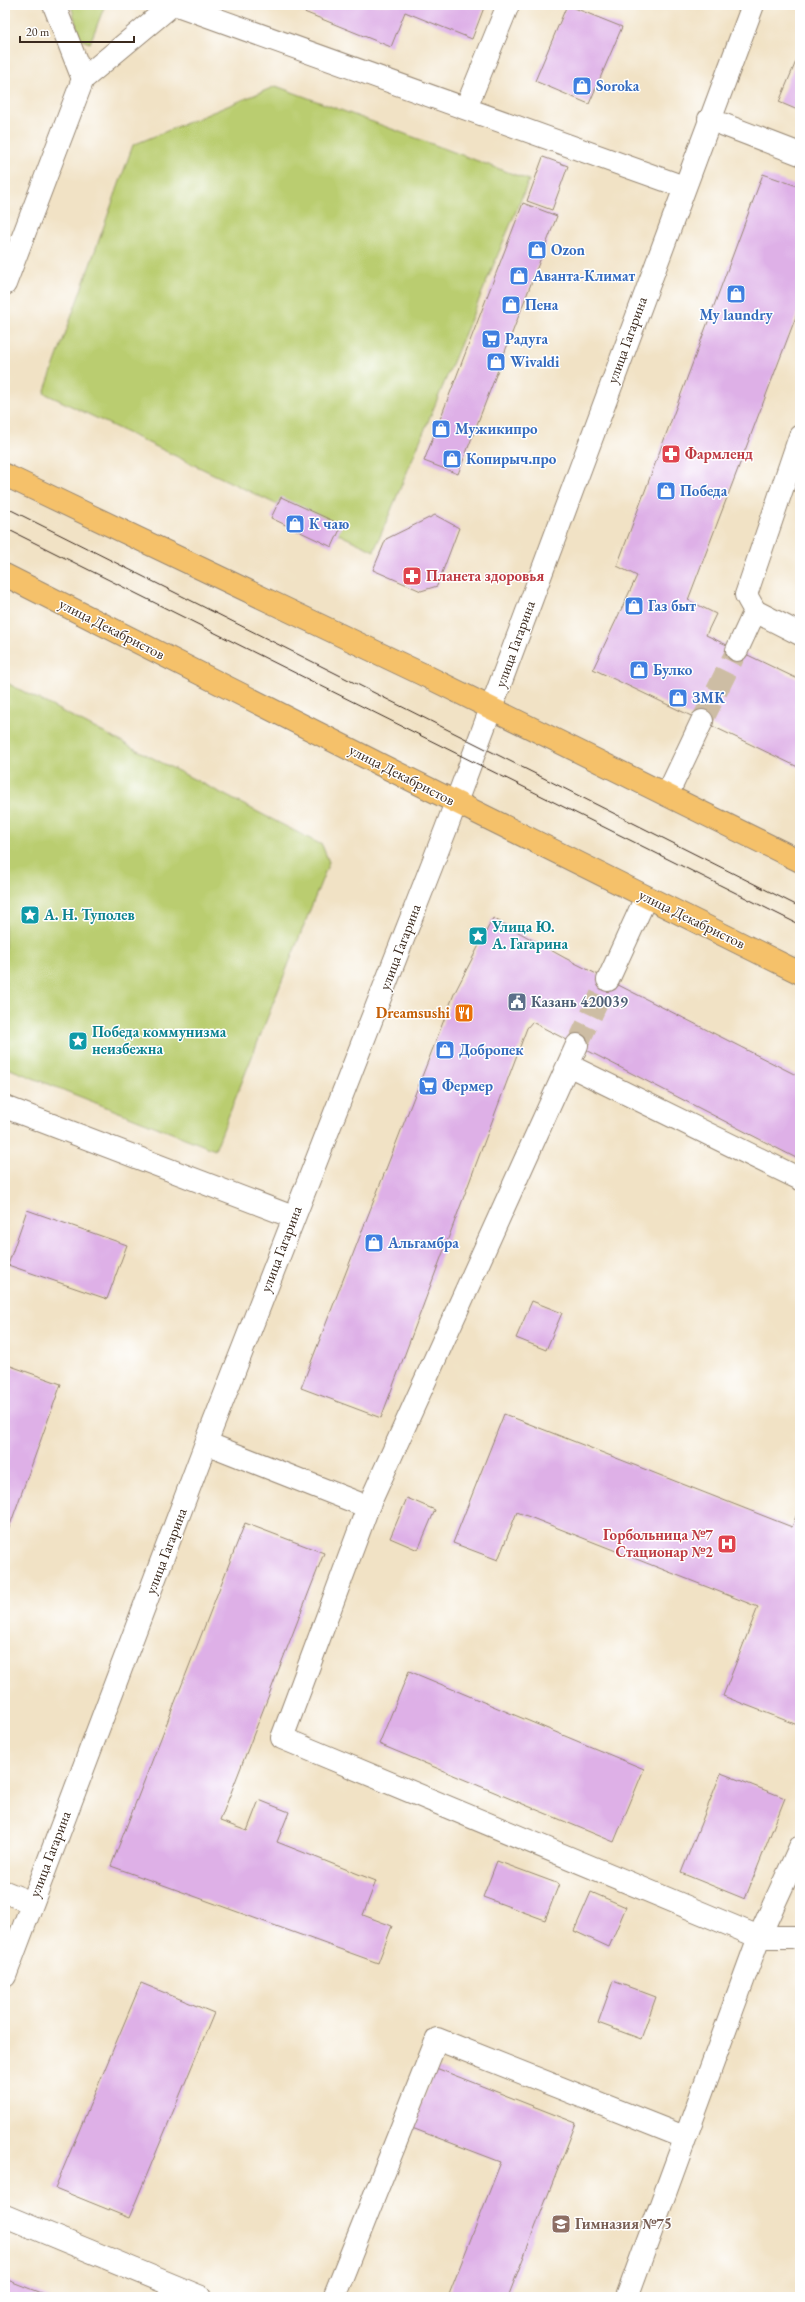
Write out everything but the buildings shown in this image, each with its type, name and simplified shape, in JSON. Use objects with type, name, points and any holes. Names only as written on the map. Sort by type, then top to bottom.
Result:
[{"type":"main road","points":[[5,475],[491,708],[800,861]]},
{"type":"main road","name":"улица Декабристов","points":[[5,575],[800,973]]},
{"type":"street","points":[[54,5],[83,79]]},
{"type":"street","points":[[5,284],[83,79],[172,5]]},
{"type":"street","points":[[177,5],[214,11],[466,108],[684,187]]},
{"type":"street","points":[[466,108],[508,5]]},
{"type":"street","name":"улица Гагарина","points":[[5,1976],[293,1217],[404,940],[752,5]]},
{"type":"street","points":[[709,119],[800,154]]},
{"type":"street","points":[[800,436],[746,594],[755,611],[800,634]]},
{"type":"street","points":[[738,650],[755,611]]},
{"type":"street","points":[[668,795],[702,721]]},
{"type":"street","points":[[608,980],[646,897]]},
{"type":"street","points":[[577,1046],[368,1507],[282,1738],[759,1937],[794,1937],[800,1939]]},
{"type":"street","points":[[568,1065],[800,1179]]},
{"type":"street","points":[[5,1107],[293,1217]]},
{"type":"street","points":[[206,1443],[368,1507]]},
{"type":"street","points":[[627,2297],[684,2137],[759,1937],[800,1847]]},
{"type":"street","points":[[5,1892],[32,1903]]},
{"type":"street","points":[[334,2297],[437,2039],[684,2137]]},
{"type":"street","points":[[5,2216],[201,2297]]},
{"type":"green space","points":[[71,5],[105,5],[90,43],[80,39]]},
{"type":"green space","points":[[276,86],[529,180],[374,551],[44,393],[133,145]]},
{"type":"green space","points":[[5,682],[322,845],[329,862],[215,1150],[5,1067]]},
{"type":"tunnel","points":[[702,721],[737,650]]},
{"type":"tunnel","points":[[577,1045],[608,980]]},
{"type":"tram line","points":[[5,507],[800,907]]},
{"type":"tram line","points":[[5,528],[800,925]]},
{"type":"place","name":"Soroka","points":[[582,86]]},
{"type":"place","name":"Ozon","points":[[537,250]]},
{"type":"place","name":"Аванта-Климат","points":[[519,276]]},
{"type":"place","name":"My laundry","points":[[736,294]]},
{"type":"place","name":"Пена","points":[[511,305]]},
{"type":"place","name":"Радуга","points":[[491,339]]},
{"type":"place","name":"Wivaldi","points":[[496,362]]},
{"type":"place","name":"Мужикипро","points":[[441,429]]},
{"type":"place","name":"Фармленд","points":[[671,454]]},
{"type":"place","name":"Копирыч.про","points":[[452,459]]},
{"type":"place","name":"Победа","points":[[666,491]]},
{"type":"place","name":"К чаю","points":[[295,524]]},
{"type":"place","name":"Планета здоровья","points":[[412,576]]},
{"type":"place","name":"Газ быт","points":[[634,606]]},
{"type":"place","name":"Булко","points":[[639,670]]},
{"type":"place","name":"ЗМК","points":[[678,698]]},
{"type":"place","name":"А. Н. Туполев","points":[[30,915]]},
{"type":"place","name":"Улица Ю. А. Гагарина","points":[[478,936]]},
{"type":"place","name":"Казань 420039","points":[[517,1002]]},
{"type":"place","name":"Dreamsushi","points":[[464,1013]]},
{"type":"place","name":"Победа коммунизма неизбежна","points":[[78,1041]]},
{"type":"place","name":"Добропек","points":[[445,1050]]},
{"type":"place","name":"Фермер","points":[[428,1086]]},
{"type":"place","name":"Альгамбра","points":[[374,1243]]},
{"type":"place","name":"Горбольница №7 Стационар №2","points":[[727,1544]]},
{"type":"place","name":"Гимназия №75","points":[[561,2224]]}]
